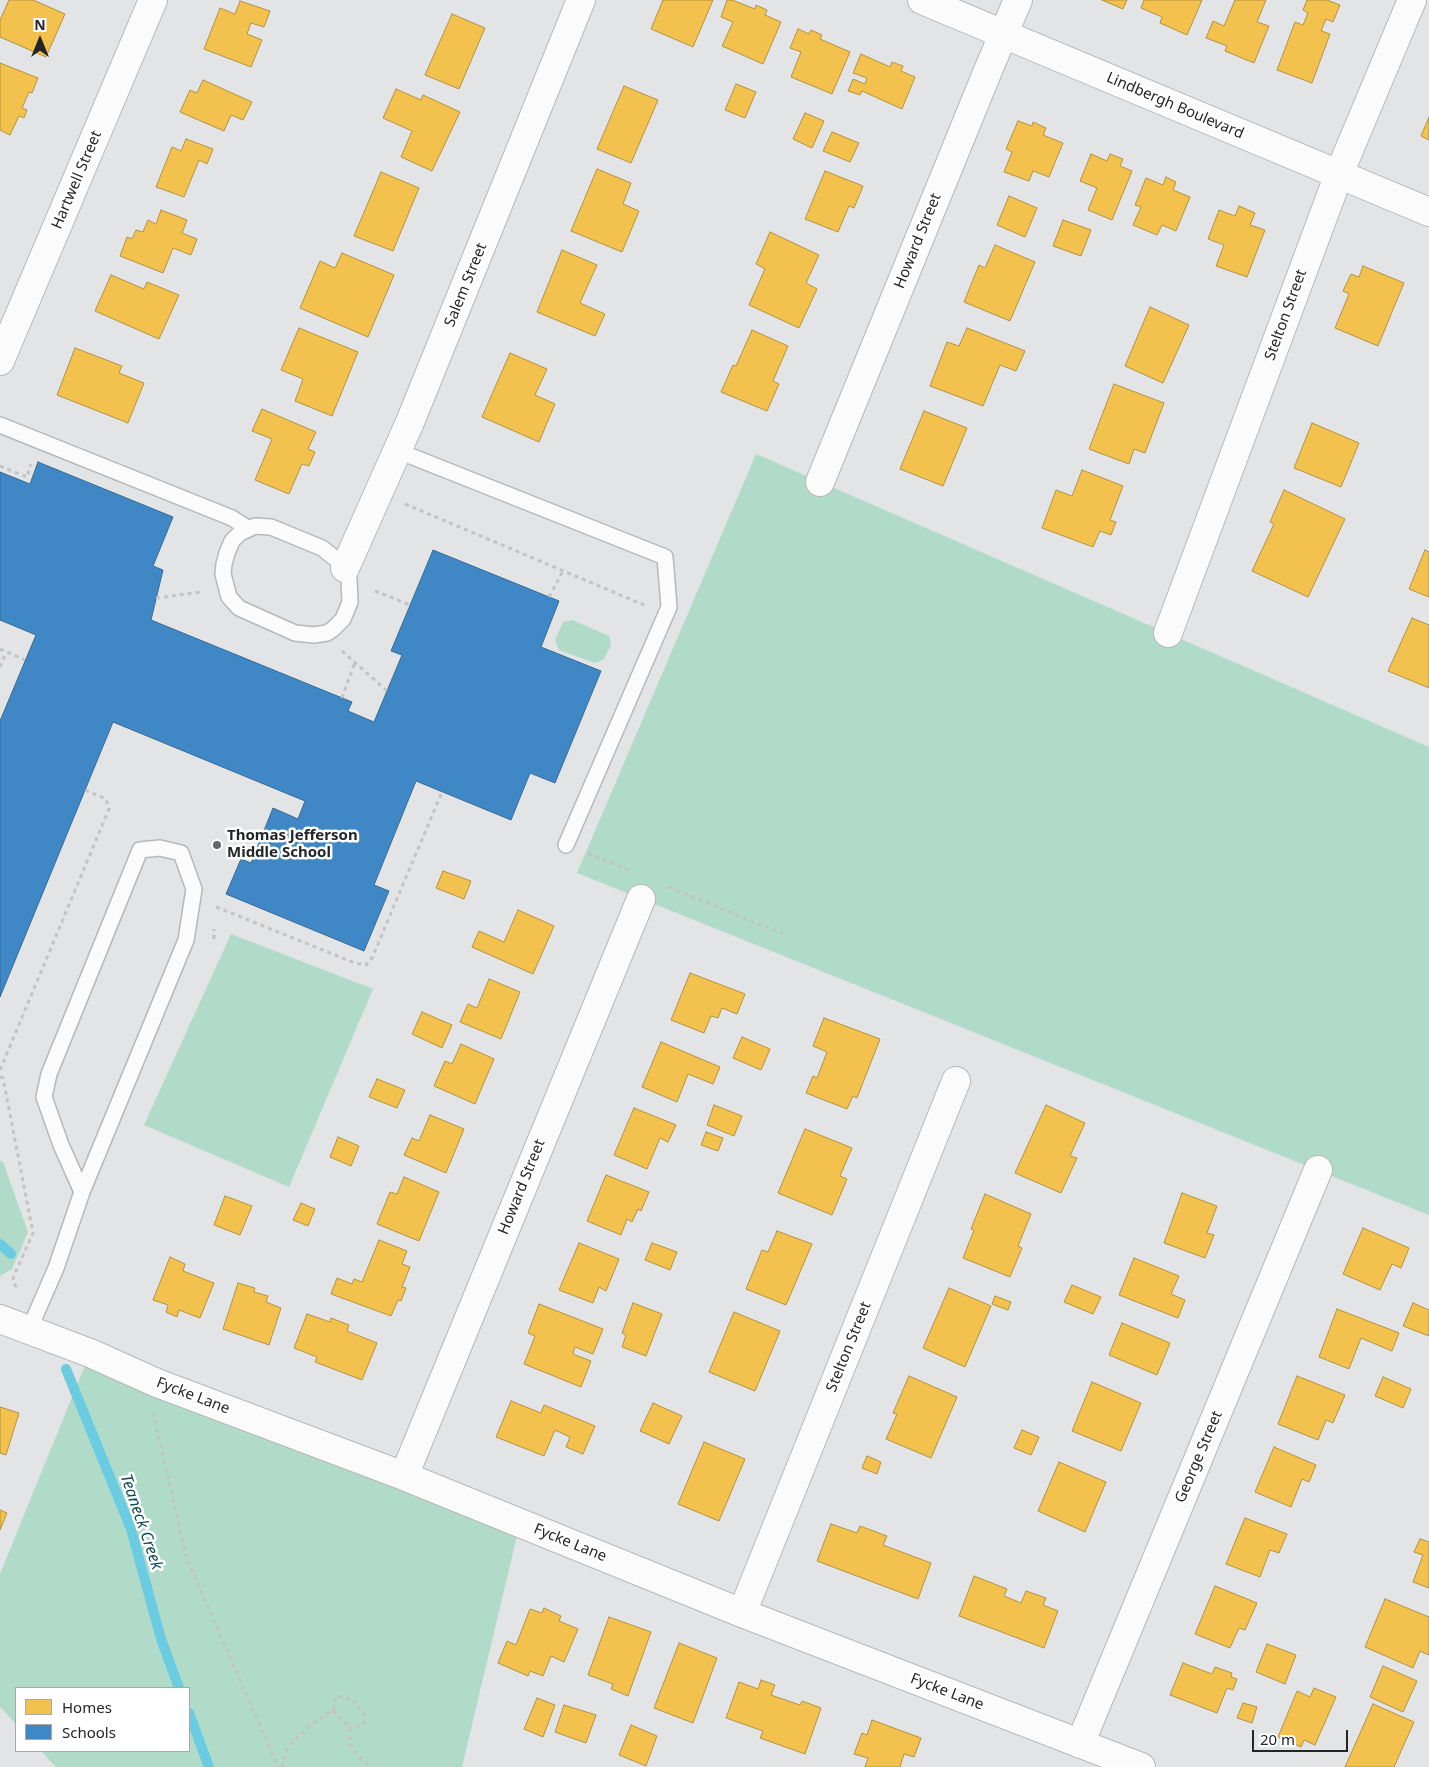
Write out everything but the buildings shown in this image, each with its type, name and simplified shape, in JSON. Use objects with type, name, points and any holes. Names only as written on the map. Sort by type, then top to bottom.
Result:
[{"type":"street","name":"Hartwell Street","points":[[0,361],[153,0]]},
{"type":"street","name":"Salem Street","points":[[345,568],[398,451],[581,0]]},
{"type":"street","name":"Lindbergh Boulevard","points":[[922,0],[1429,212]]},
{"type":"street","name":"Howard Street","points":[[820,482],[1018,0]]},
{"type":"street","name":"Stelton Street","points":[[1168,633],[1338,174],[1412,0]]},
{"type":"street","name":"Howard Street","points":[[404,1476],[640,886]]},
{"type":"street","name":"Stelton Street","points":[[742,1613],[956,1081]]},
{"type":"street","name":"George Street","points":[[1080,1744],[1318,1170]]},
{"type":"street","name":"Fycke Lane","points":[[0,1319],[90,1353],[157,1383],[404,1476],[742,1613],[1141,1767]]},
{"type":"lane","points":[[0,425],[232,518],[249,529]]},
{"type":"lane","points":[[398,451],[665,557],[669,607],[566,844]]},
{"type":"lane","points":[[255,526],[270,527],[309,542],[333,555],[345,568],[350,584],[350,602],[343,619],[327,633],[314,635],[295,633],[240,608],[229,597],[224,581],[224,564],[232,541],[240,533],[249,529],[255,526]]},
{"type":"lane","points":[[29,1330],[56,1268],[82,1192],[186,940],[194,889],[181,852],[160,848],[140,850],[49,1074],[44,1097],[61,1145],[82,1192]]},
{"type":"path","points":[[405,504],[666,614]]},
{"type":"path","points":[[549,597],[563,571]]},
{"type":"path","points":[[375,591],[410,605]]},
{"type":"path","points":[[156,598],[201,592]]},
{"type":"path","points":[[0,649],[25,660]]},
{"type":"path","points":[[342,650],[387,691]]},
{"type":"path","points":[[0,667],[6,652]]},
{"type":"path","points":[[342,698],[355,662]]},
{"type":"path","points":[[0,1070],[109,809],[106,799],[85,790]]},
{"type":"path","points":[[216,907],[355,964],[366,964],[372,958],[442,792]]},
{"type":"path","points":[[566,844],[640,886]]},
{"type":"path","points":[[666,886],[783,934]]},
{"type":"path","points":[[0,1077],[3,1078],[33,1233],[13,1278],[16,1288]]},
{"type":"path","points":[[157,1383],[153,1413],[187,1559],[280,1767]]},
{"type":"path","points":[[280,1767],[288,1748],[312,1724],[333,1710],[336,1696],[353,1700],[364,1714],[364,1724],[350,1728]]},
{"type":"path","points":[[333,1710],[350,1728],[350,1745],[357,1755],[372,1767]]},
{"type":"green space","points":[[756,454],[1429,747],[1429,1215],[577,873]]},
{"type":"green space","points":[[572,620],[609,636],[611,645],[604,659],[595,663],[559,650],[555,640],[563,622]]},
{"type":"green space","points":[[231,934],[373,989],[289,1187],[144,1125]]},
{"type":"green space","points":[[0,1161],[3,1162],[28,1232],[12,1269],[0,1276]]},
{"type":"green space","points":[[90,1353],[520,1523],[462,1767],[56,1767],[42,1752],[190,1752],[190,1687],[15,1687],[15,1723],[0,1707],[0,1574]]},
{"type":"waterway","name":"Teaneck Creek","points":[[0,1244],[11,1254]]},
{"type":"waterway","name":"Teaneck Creek","points":[[66,1369],[131,1529],[161,1639],[179,1687]]},
{"type":"waterway","name":"Teaneck Creek","points":[[190,1716],[209,1767]]},
{"type":"place","name":"Thomas Jefferson Middle School","points":[[217,845]]}]
